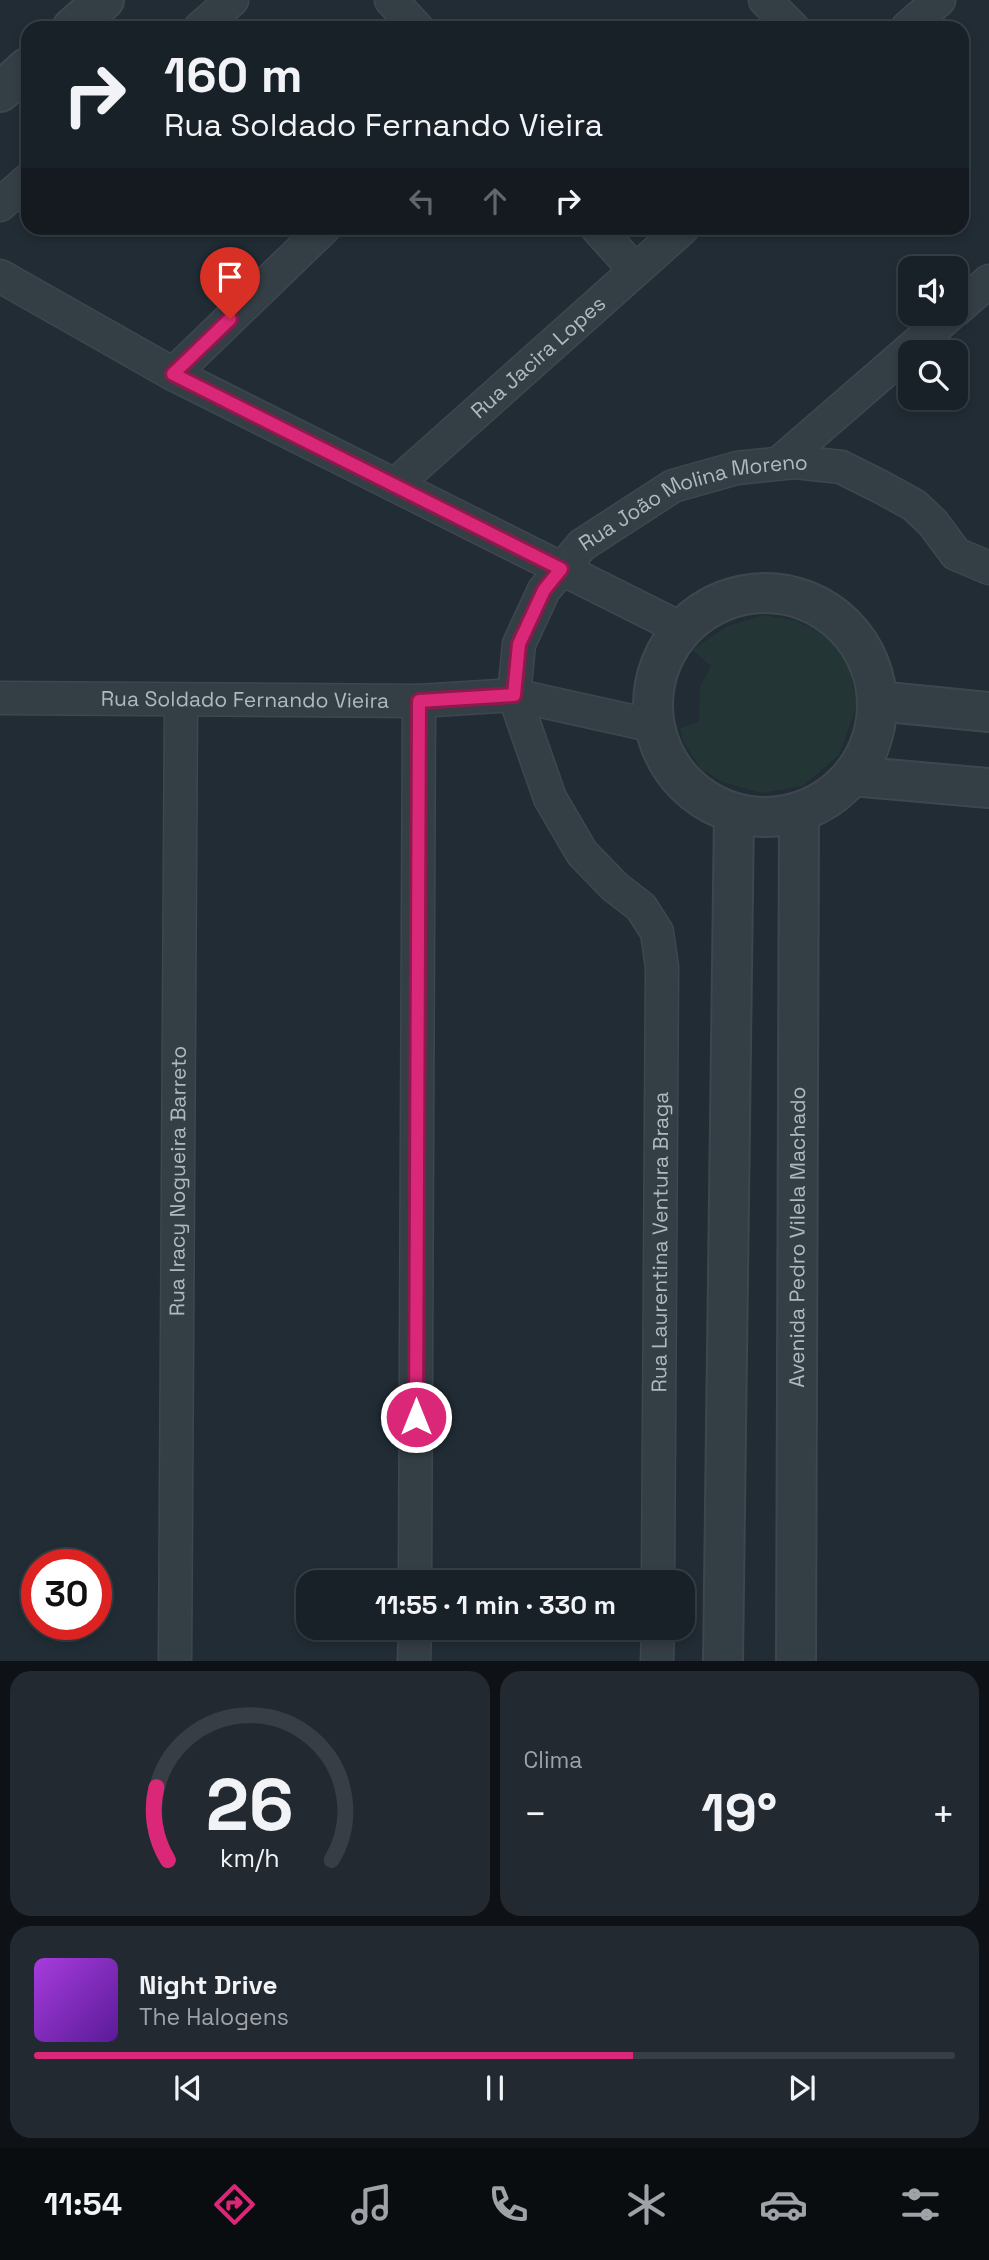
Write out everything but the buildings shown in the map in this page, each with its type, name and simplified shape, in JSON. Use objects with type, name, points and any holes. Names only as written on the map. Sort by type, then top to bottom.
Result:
[{"type":"street","points":[[80,21],[104,0]]},
{"type":"street","points":[[208,21],[232,0]]},
{"type":"street","points":[[391,0],[410,21]]},
{"type":"street","points":[[765,0],[786,21]]},
{"type":"street","points":[[915,21],[939,0]]},
{"type":"street","points":[[0,92],[21,73]]},
{"type":"street","points":[[0,205],[21,186]]},
{"type":"street","points":[[173,374],[317,235]]},
{"type":"street","points":[[603,235],[635,270]]},
{"type":"street","name":"Rua Jacira Lopes","points":[[395,485],[675,235]]},
{"type":"street","points":[[0,276],[173,374],[682,629]]},
{"type":"street","points":[[968,299],[989,281]]},
{"type":"street","points":[[779,463],[936,326]]},
{"type":"street","name":"Rua João Molina Moreno","points":[[641,907],[615,887],[582,853],[550,797],[514,695],[519,644],[544,590],[582,545],[673,486],[737,468],[794,462],[841,467],[914,505],[933,523],[956,554],[987,568]]},
{"type":"street","points":[[775,593],[814,604],[831,614],[859,643],[875,681],[877,701],[872,740],[852,776],[828,798],[799,812],[766,817],[734,813],[697,795],[681,781],[659,746],[652,705],[660,664],[682,629],[715,604],[734,597],[775,593]]},
{"type":"street","name":"Rua Soldado Fernando Vieira","points":[[0,698],[419,701],[514,695],[654,726]]},
{"type":"street","name":"Rua Iracy Nogueira Barreto","points":[[175,1661],[181,701]]},
{"type":"street","points":[[415,1570],[419,701]]},
{"type":"street","points":[[877,701],[989,712]]},
{"type":"street","points":[[852,776],[989,788]]},
{"type":"street","name":"Avenida Pedro Vilela Machado","points":[[796,1661],[799,812]]},
{"type":"street","points":[[723,1661],[734,813]]},
{"type":"street","name":"Rua Laurentina Ventura Braga","points":[[641,907],[657,932],[662,967],[658,1570]]},
{"type":"street","points":[[415,1640],[415,1661]]},
{"type":"street","points":[[657,1640],[657,1661]]},
{"type":"green space","points":[[764,615],[794,620],[826,635],[848,662],[857,705],[839,755],[803,786],[762,793],[723,782],[700,768],[683,741],[680,728],[699,722],[700,687],[711,666],[692,650],[727,626]]},
{"type":"route","points":[[230,319],[173,374],[561,569],[544,590],[519,644],[514,695],[419,701],[416,1417]]}]
